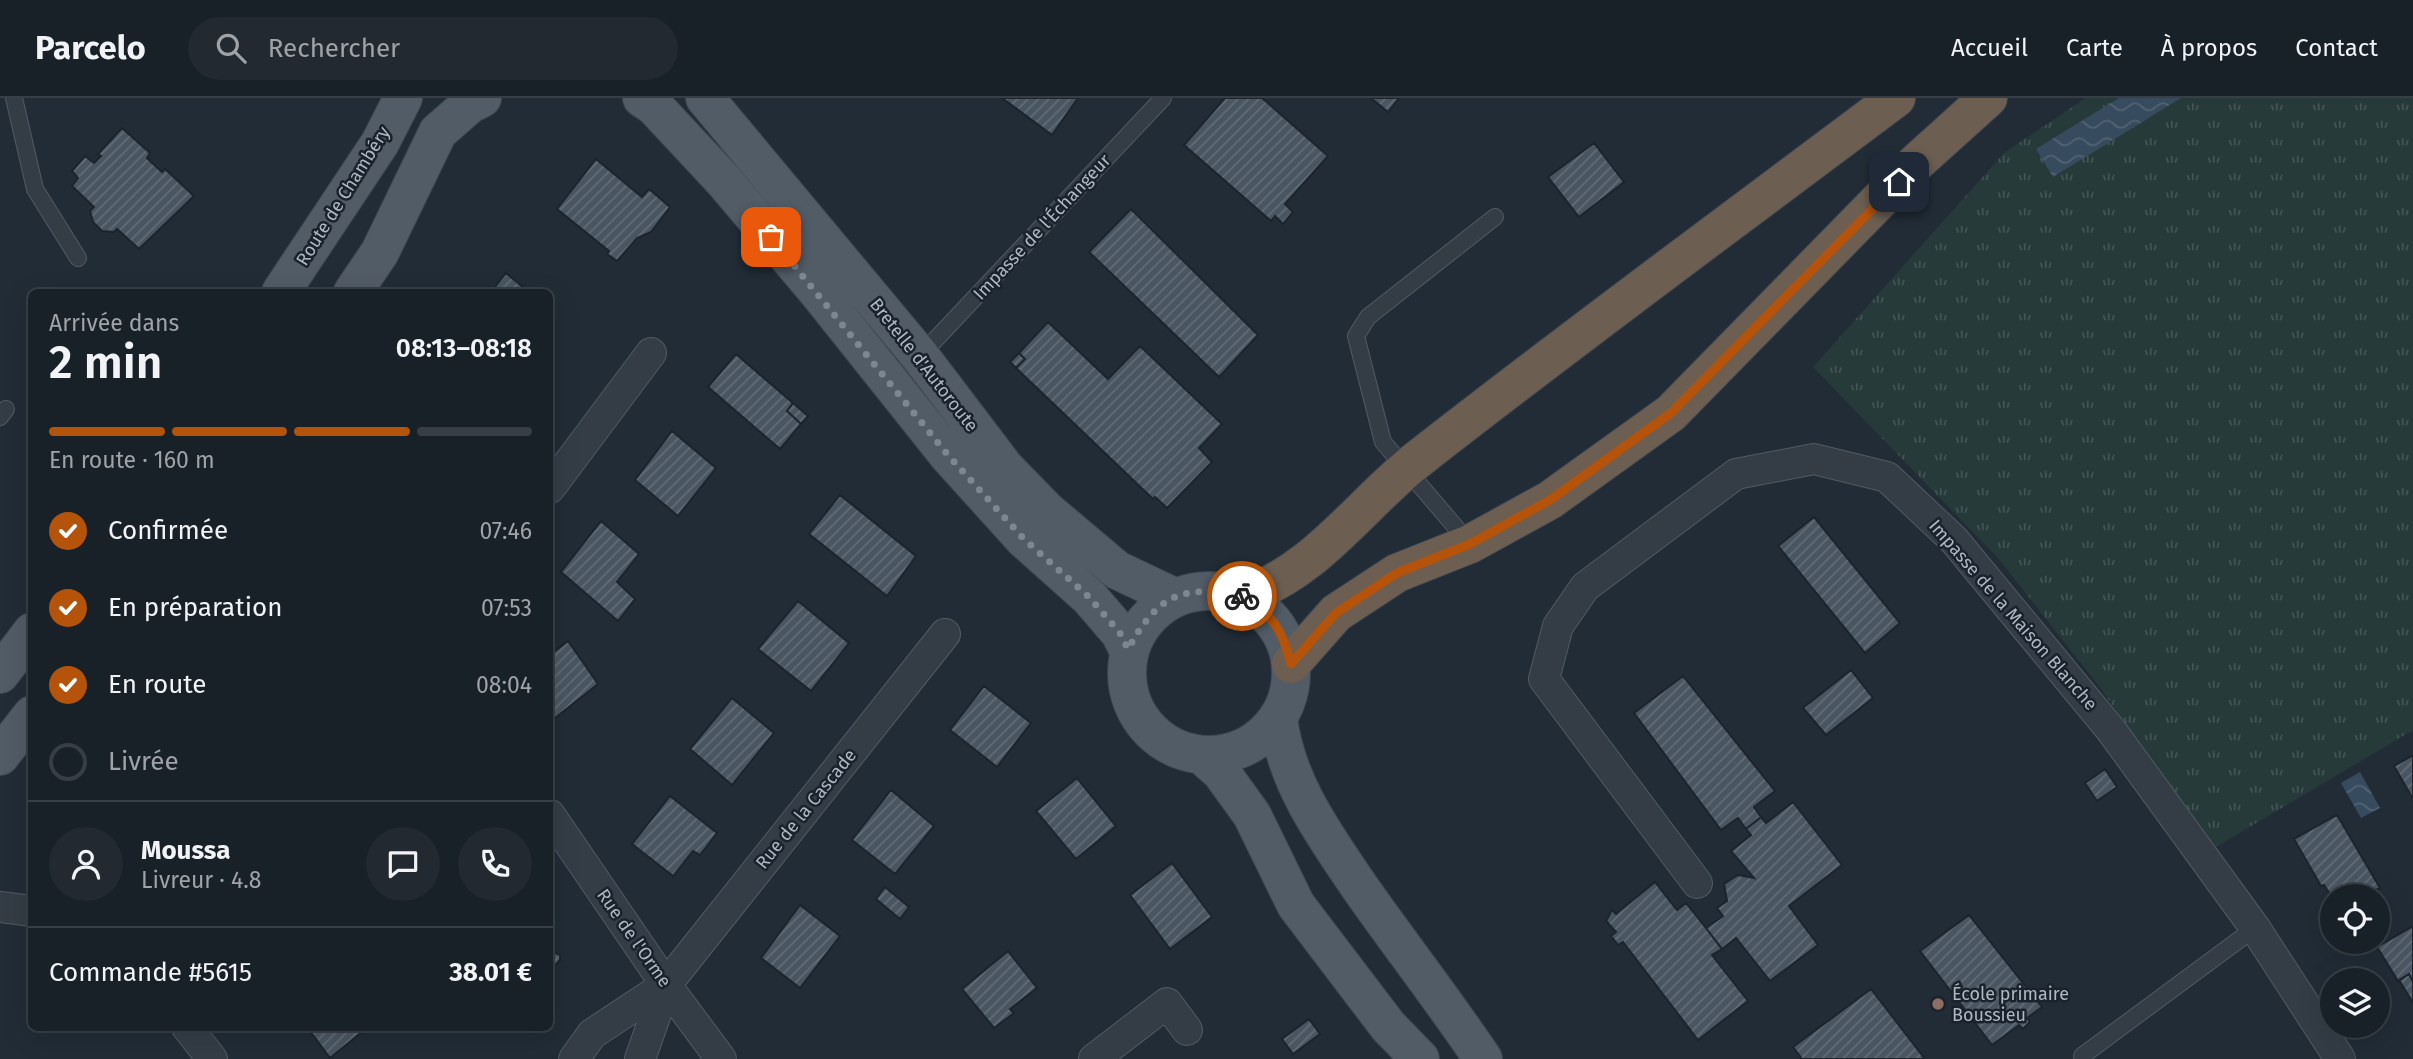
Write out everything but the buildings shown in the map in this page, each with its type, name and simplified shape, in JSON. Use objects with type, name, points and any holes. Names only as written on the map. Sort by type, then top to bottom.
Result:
[{"type":"highway","points":[[1242,596],[1262,590],[1298,567],[1405,470],[1896,98]]},
{"type":"highway","points":[[1291,664],[1336,613],[1397,573],[1470,544],[1550,500],[1671,413],[1917,162],[1988,98]]},
{"type":"main road","name":"Route de Chambéry","points":[[283,289],[380,143],[402,98]]},
{"type":"main road","points":[[355,289],[380,252],[438,132],[470,104],[482,98]]},
{"type":"main road","name":"Bretelle d'Autoroute","points":[[642,98],[654,106],[724,181],[818,292],[948,455],[1024,539],[1089,597],[1120,633],[1128,649]]},
{"type":"main road","name":"Bretelle d'Autoroute","points":[[705,98],[920,356],[1005,468],[1047,511],[1117,570],[1174,597]]},
{"type":"main road","points":[[1208,589],[1242,596],[1266,612],[1284,636],[1291,664],[1289,691],[1278,717],[1258,739],[1233,752],[1203,756],[1175,749],[1150,732],[1133,708],[1125,679],[1128,649],[1145,618],[1174,597],[1208,589]]},
{"type":"main road","points":[[0,674],[28,637]]},
{"type":"main road","points":[[1278,717],[1281,741],[1299,791],[1324,835],[1483,1059]]},
{"type":"main road","points":[[0,756],[28,720]]},
{"type":"main road","points":[[1203,756],[1221,772],[1252,815],[1296,905],[1388,1026],[1420,1059]]},
{"type":"street","points":[[553,484],[651,353]]},
{"type":"street","name":"Impasse de la Maison Blanche","points":[[1697,883],[1544,680],[1558,626],[1585,587],[1736,474],[1814,458],[1887,477],[1954,540],[2111,730],[2255,928],[2340,1059]]},
{"type":"street","name":"Rue de la Cascade","points":[[574,1059],[592,1034],[666,985],[945,634]]},
{"type":"street","name":"Rue de l'Orme","points":[[553,820],[666,985],[722,1059]]},
{"type":"street","points":[[0,907],[28,910]]},
{"type":"street","name":"Rue de la Cascade","points":[[640,1059],[666,985]]},
{"type":"street","points":[[1094,1059],[1167,1003],[1187,1030]]},
{"type":"street","points":[[191,1031],[212,1059]]},
{"type":"lane","points":[[14,98],[35,189],[78,258]]},
{"type":"lane","name":"Impasse de l'Échangeur","points":[[920,356],[1163,98]]},
{"type":"lane","points":[[1470,544],[1383,442],[1356,336],[1368,317],[1495,217]]},
{"type":"lane","points":[[2082,1056],[2255,928]]},
{"type":"green space","points":[[2086,98],[2413,98],[2413,730],[2216,847],[2095,681],[1998,558],[1813,367],[2005,152]]},
{"type":"water","points":[[2119,98],[2181,98],[2053,177],[2036,149]]},
{"type":"water","points":[[2360,772],[2380,808],[2361,818],[2341,783]]},
{"type":"way so far","points":[[771,237],[948,455],[1024,539],[1089,597],[1120,633],[1128,649],[1145,618],[1174,597],[1208,589],[1242,596]]},
{"type":"place","name":"École primaire Boussieu","points":[[1938,1004]]},
{"type":"route","points":[[1242,596],[1266,612],[1284,636],[1291,664],[1336,613],[1397,573],[1470,544],[1550,500],[1671,413],[1899,182]]}]
